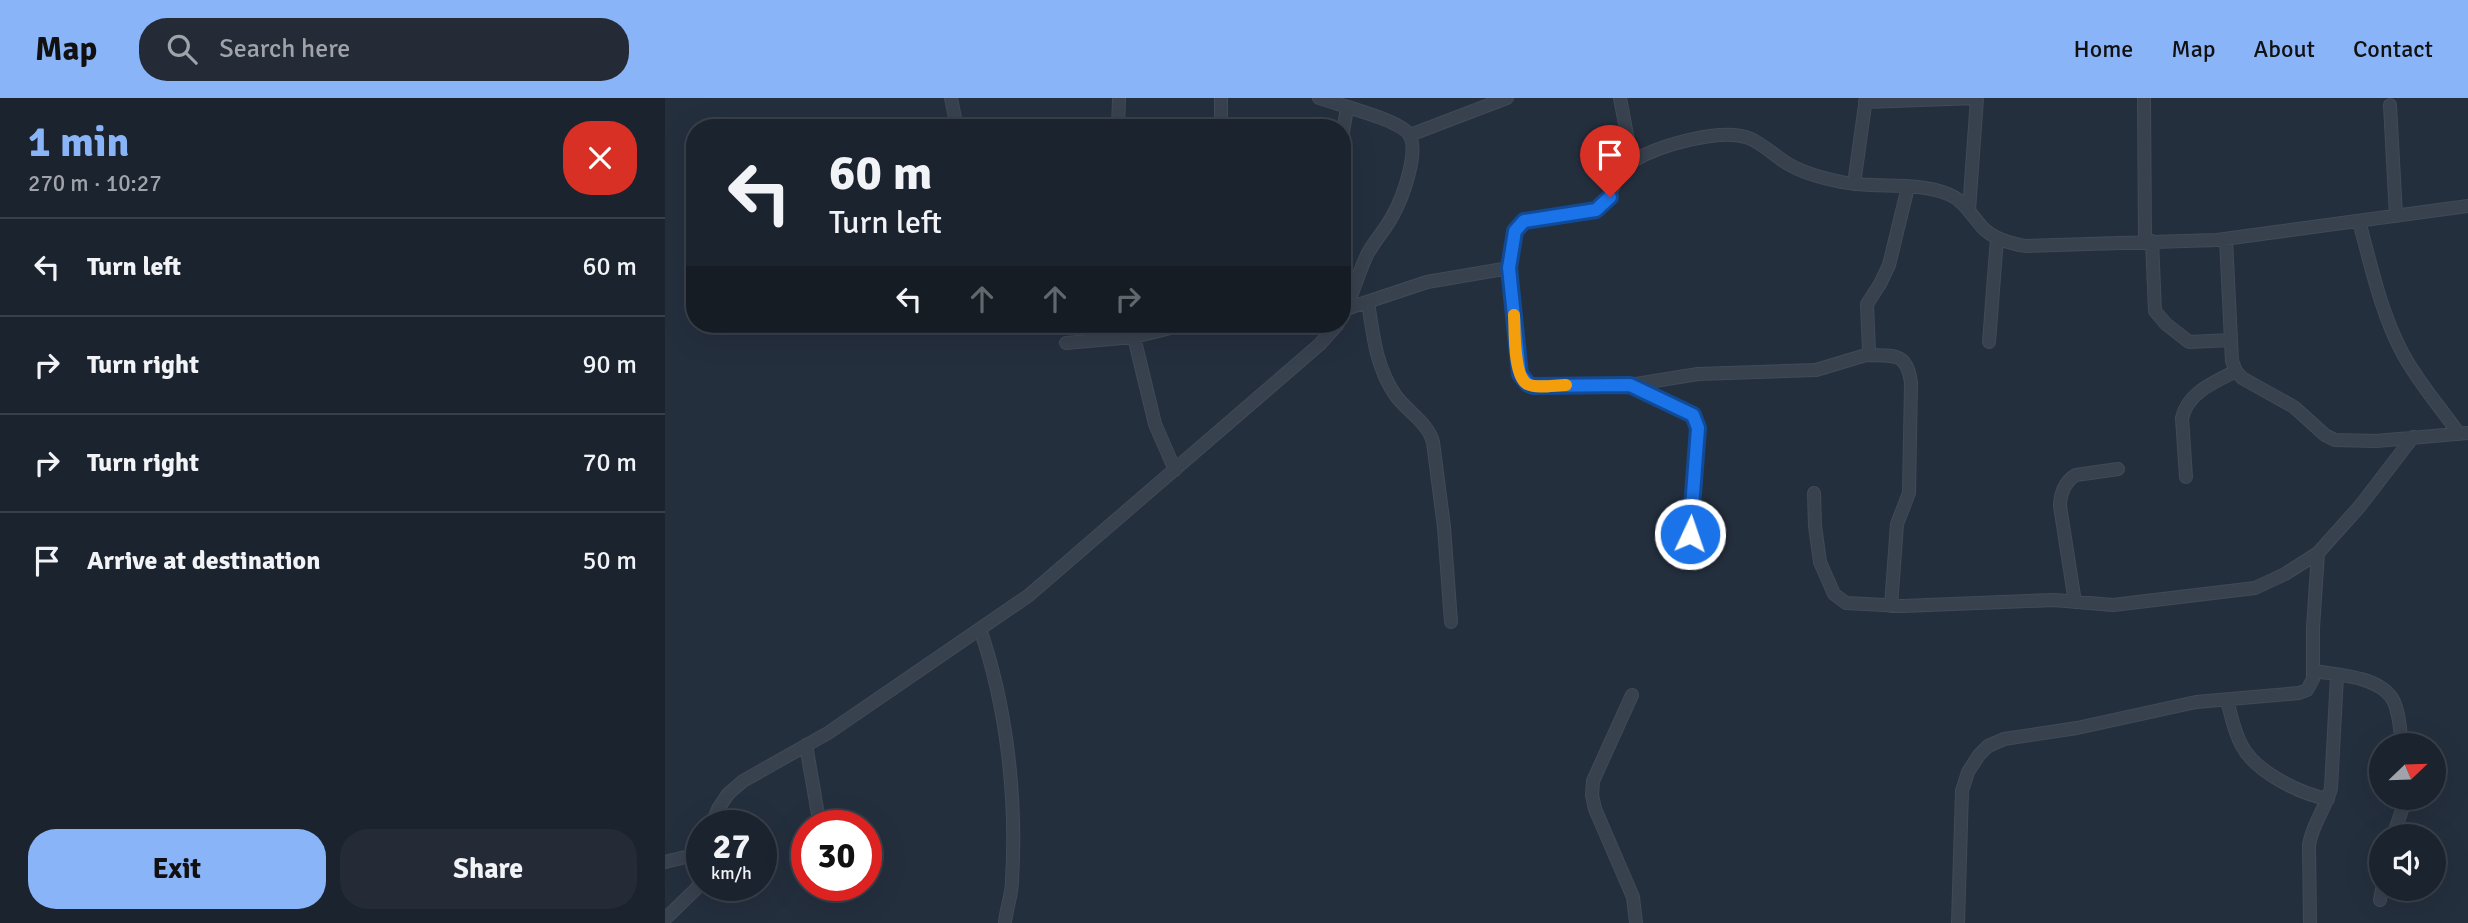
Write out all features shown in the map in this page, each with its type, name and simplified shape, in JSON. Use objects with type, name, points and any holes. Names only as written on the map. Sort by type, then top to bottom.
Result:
[{"type":"street","points":[[951,98],[955,119]]},
{"type":"street","points":[[1118,119],[1119,98]]},
{"type":"street","points":[[1221,98],[1221,119]]},
{"type":"street","points":[[1319,98],[1389,122],[1411,135]]},
{"type":"street","points":[[1620,98],[1632,161]]},
{"type":"street","points":[[1854,184],[1865,100],[1977,98],[1969,210]]},
{"type":"street","points":[[2144,98],[2149,241],[2154,304],[2158,317],[2189,342],[2231,340]]},
{"type":"street","points":[[1411,135],[1503,99]]},
{"type":"street","points":[[2390,105],[2396,216]]},
{"type":"street","points":[[1345,119],[1347,108]]},
{"type":"street","points":[[1891,606],[1897,524],[1909,493],[1911,383],[1909,368],[1903,359],[1896,356],[1866,355],[1816,370],[1698,374],[1630,385],[1533,386],[1523,380],[1518,365],[1509,268],[1515,231],[1519,225],[1538,218],[1596,210],[1610,197],[1621,169],[1632,161],[1662,149],[1709,136],[1732,134],[1753,139],[1794,167],[1839,182],[1908,187],[1948,194],[1969,210],[1983,229],[2008,243],[2039,247],[2226,239],[2468,206]]},
{"type":"street","points":[[1351,295],[1369,251],[1394,213],[1402,194],[1411,163],[1411,135]]},
{"type":"street","points":[[1866,355],[1869,346],[1867,304],[1881,284],[1889,265],[1908,187]]},
{"type":"street","points":[[2359,221],[2377,289],[2394,336],[2405,357],[2464,433]]},
{"type":"street","points":[[1989,342],[1997,237]]},
{"type":"street","points":[[2226,239],[2232,361],[2242,378],[2294,407],[2325,435],[2335,440],[2376,441],[2464,433]]},
{"type":"street","points":[[1351,309],[1427,282],[1509,268]]},
{"type":"street","points":[[1368,302],[1375,351],[1387,381],[1405,407],[1430,430],[1444,527],[1451,622]]},
{"type":"street","points":[[1129,333],[1155,424],[1175,470]]},
{"type":"street","points":[[1066,343],[1148,333]]},
{"type":"street","points":[[717,810],[728,794],[743,781],[828,733],[1028,596],[1330,333]]},
{"type":"street","points":[[2186,477],[2182,418],[2184,410],[2198,393],[2236,371]]},
{"type":"street","points":[[1630,385],[1687,411],[1697,422],[1690,534]]},
{"type":"street","points":[[1814,493],[1817,548],[1834,594],[1853,605],[2017,601],[2113,605],[2255,588],[2285,574],[2318,553],[2360,506],[2413,438]]},
{"type":"street","points":[[2075,602],[2060,506],[2062,492],[2076,475],[2118,469]]},
{"type":"street","points":[[1958,923],[1962,791],[1968,772],[1988,746],[2004,739],[2077,728],[2174,706],[2307,690],[2311,686],[2313,671],[2318,553]]},
{"type":"street","points":[[980,629],[995,682],[1009,768],[1013,879],[1005,923]]},
{"type":"street","points":[[2313,671],[2367,681],[2387,692],[2398,714],[2400,733]]},
{"type":"street","points":[[2310,923],[2309,845],[2313,827],[2331,788],[2337,676]]},
{"type":"street","points":[[1632,695],[1593,781],[1592,795],[1595,809],[1633,897],[1636,923]]},
{"type":"street","points":[[2227,699],[2238,740],[2251,759],[2295,790],[2309,796],[2328,799]]},
{"type":"street","points":[[806,745],[817,810]]},
{"type":"street","points":[[665,862],[686,857]]},
{"type":"street","points":[[668,919],[686,900]]},
{"type":"slow traffic","points":[[1514,315],[1518,365],[1523,380],[1533,386],[1566,385]]},
{"type":"route","points":[[1610,197],[1596,210],[1524,221],[1515,231],[1509,268],[1520,374],[1523,380],[1533,386],[1630,385],[1693,415],[1698,428],[1690,534]]}]
